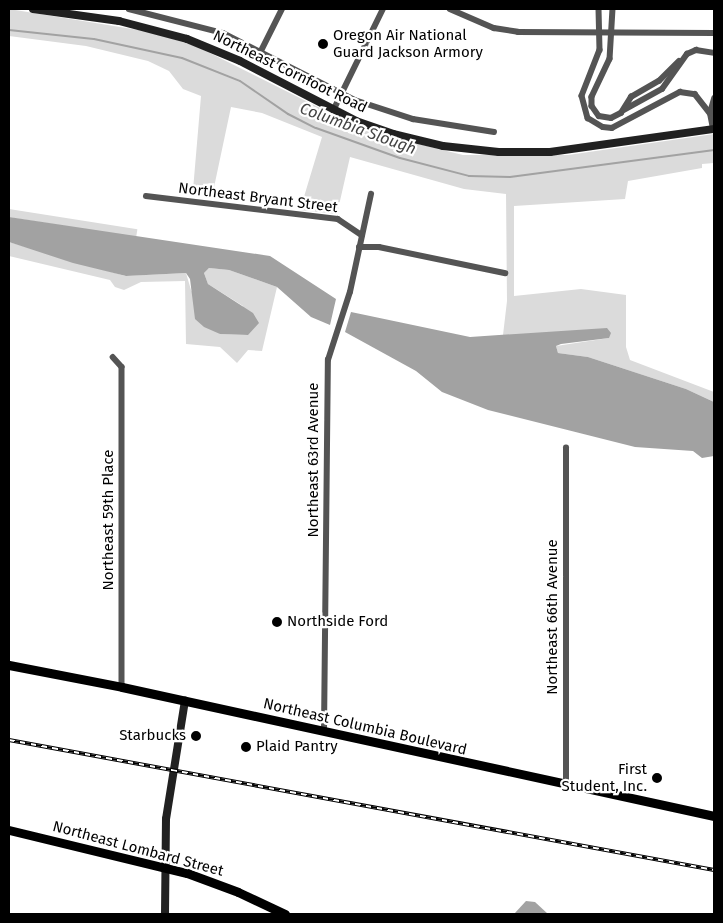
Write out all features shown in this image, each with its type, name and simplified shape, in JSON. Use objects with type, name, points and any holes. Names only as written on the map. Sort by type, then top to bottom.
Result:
[{"type":"main road","name":"Northeast Columbia Boulevard","points":[[9,665],[122,686],[324,732],[714,816]]},
{"type":"main road","name":"Northeast Lombard Street","points":[[9,830],[165,868],[225,886],[285,914]]},
{"type":"street","name":"Northeast Cornfoot Road","points":[[33,9],[119,21],[194,41],[247,64],[333,111],[405,137],[499,152],[560,151],[714,129]]},
{"type":"street","points":[[129,9],[203,26],[261,51],[341,94],[412,119],[494,132]]},
{"type":"street","points":[[261,51],[282,9]]},
{"type":"street","points":[[333,111],[383,9]]},
{"type":"street","points":[[450,9],[494,28],[518,32],[714,33]]},
{"type":"street","points":[[598,9],[601,32],[597,61],[582,96],[588,118],[603,127],[612,128],[680,92],[695,94],[710,114],[714,129]]},
{"type":"street","points":[[613,9],[610,59],[594,91],[592,106],[605,118],[621,113],[662,89],[679,61],[696,50],[714,53]]},
{"type":"street","points":[[710,114],[714,99]]},
{"type":"street","name":"Northeast 63rd Avenue","points":[[324,732],[328,360],[350,292],[371,194]]},
{"type":"street","name":"Northeast Bryant Street","points":[[146,196],[338,219],[362,235]]},
{"type":"street","points":[[359,247],[380,247],[506,273]]},
{"type":"street","name":"Northeast 59th Place","points":[[113,357],[122,367],[122,686]]},
{"type":"street","name":"Northeast 66th Avenue","points":[[566,448],[566,785]]},
{"type":"street","points":[[165,914],[167,810],[185,701]]},
{"type":"shaded area","points":[[9,9],[151,32],[198,47],[366,131],[463,155],[568,155],[714,134],[714,163],[702,164],[702,168],[628,181],[625,199],[514,206],[514,296],[581,289],[626,295],[626,347],[630,360],[714,392],[714,402],[686,389],[588,357],[558,353],[556,346],[609,338],[503,335],[507,301],[506,194],[464,189],[350,157],[337,214],[300,210],[322,137],[262,113],[231,107],[213,192],[193,190],[201,96],[183,89],[169,71],[148,61],[86,46],[9,36]]},
{"type":"shaded area","points":[[9,209],[137,229],[136,237],[9,217]]},
{"type":"shaded area","points":[[9,217],[270,256],[336,299],[330,325],[311,317],[277,287],[229,270],[209,268],[204,273],[208,284],[253,313],[259,323],[248,335],[220,334],[204,327],[195,319],[190,279],[186,273],[126,276],[73,263],[9,242]]},
{"type":"shaded area","points":[[9,242],[125,276],[186,273],[191,290],[220,334],[248,335],[243,306],[208,284],[204,273],[209,268],[229,270],[277,287],[262,351],[248,350],[237,363],[220,347],[186,344],[185,281],[141,282],[124,290],[115,287],[110,280],[9,256]]},
{"type":"shaded area","points":[[351,312],[470,337],[607,328],[611,333],[609,338],[561,344],[556,346],[558,353],[588,357],[686,389],[714,402],[714,456],[702,458],[693,451],[635,447],[488,410],[442,392],[416,371],[345,332]]},
{"type":"shaded area","points":[[526,901],[535,902],[548,914],[514,914]]},
{"type":"waterway","name":"Columbia Slough","points":[[9,30],[94,39],[182,58],[240,81],[288,114],[316,128],[400,158],[469,176],[510,177],[714,150]]},
{"type":"railway","points":[[9,740],[714,870]]},
{"type":"place","name":"Oregon Air National Guard Jackson Armory","points":[[323,44]]},
{"type":"place","name":"Northside Ford","points":[[277,622]]},
{"type":"place","name":"Starbucks","points":[[196,736]]},
{"type":"place","name":"Plaid Pantry","points":[[246,747]]},
{"type":"place","name":"First Student, Inc.","points":[[657,778]]}]
